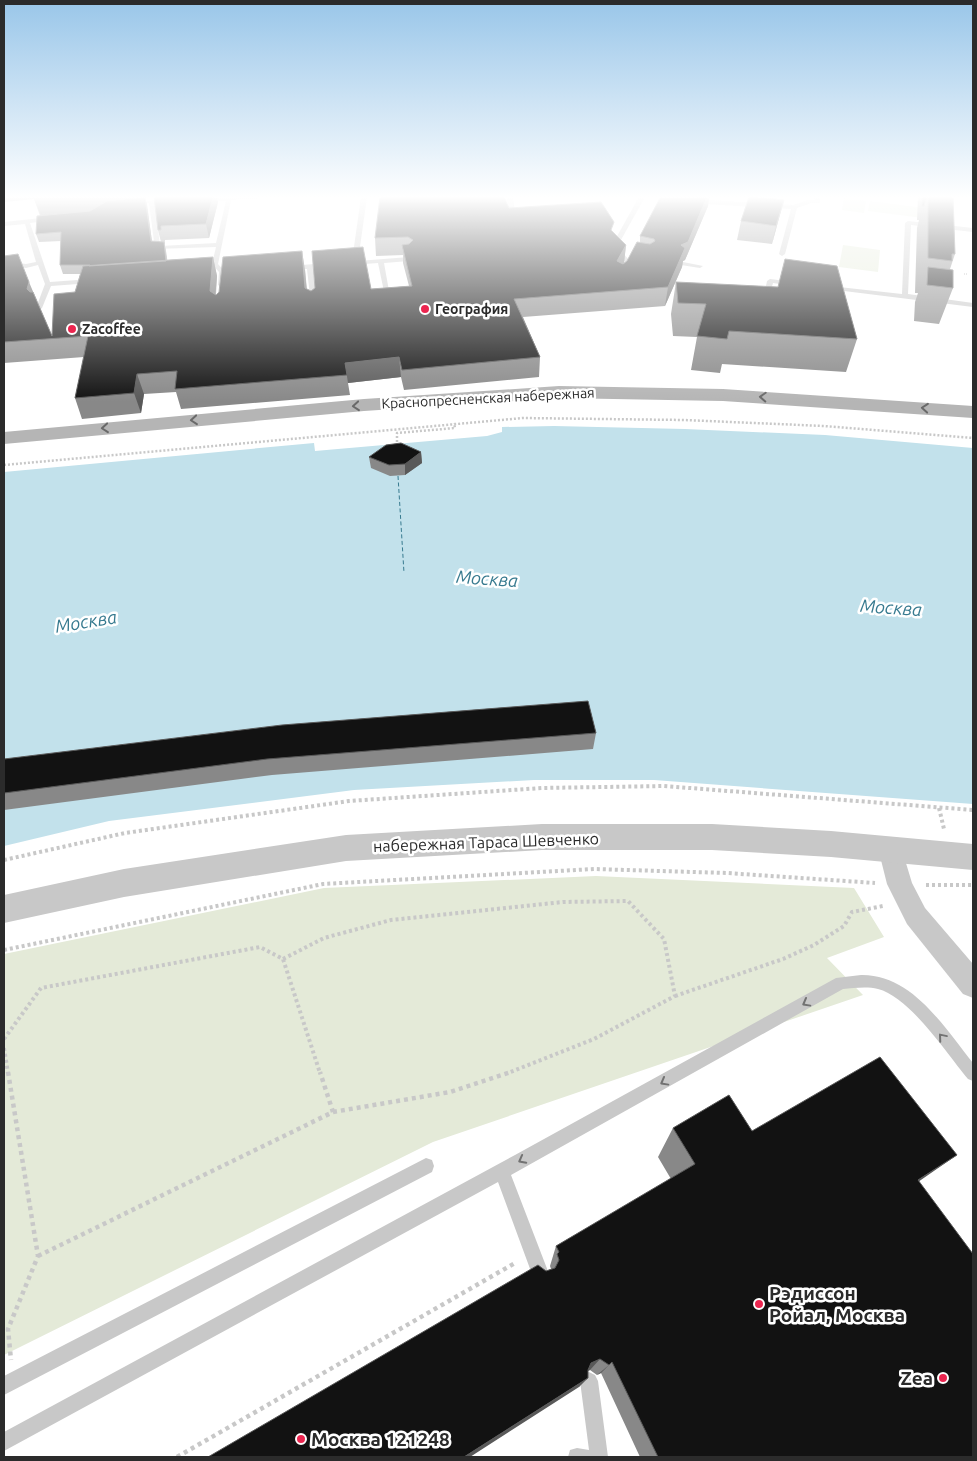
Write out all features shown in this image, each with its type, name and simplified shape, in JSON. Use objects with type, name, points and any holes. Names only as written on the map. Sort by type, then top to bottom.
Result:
[{"type":"main road","name":"Краснопресненская набережная","points":[[4,438],[364,405],[559,392],[723,395],[973,412]]},
{"type":"main road","name":"Краснопресненская набережная","points":[[4,453],[367,421],[564,408],[727,410],[973,427]]},
{"type":"street","name":"набережная Тараса Шевченко","points":[[4,909],[124,883],[346,848],[542,837],[712,837],[890,848],[973,857]]},
{"type":"street","points":[[890,848],[884,890],[916,916],[973,985]]},
{"type":"lane","points":[[20,265],[26,266]]},
{"type":"lane","points":[[4,270],[32,265]]},
{"type":"lane","points":[[39,308],[48,284],[40,265]]},
{"type":"lane","points":[[215,265],[222,272]]},
{"type":"lane","points":[[281,268],[321,265]]},
{"type":"lane","points":[[382,265],[389,301]]},
{"type":"lane","points":[[620,279],[628,265]]},
{"type":"lane","points":[[693,265],[700,266]]},
{"type":"lane","points":[[905,296],[906,265]]},
{"type":"lane","points":[[310,266],[314,307]]},
{"type":"lane","points":[[220,292],[222,272]]},
{"type":"lane","points":[[212,273],[231,272]]},
{"type":"lane","points":[[48,284],[102,280]]},
{"type":"lane","points":[[762,309],[770,281],[799,284]]},
{"type":"lane","points":[[818,287],[973,305]]},
{"type":"lane","points":[[4,1442],[502,1171],[841,983],[860,981],[880,983],[899,992],[917,1007],[973,1074]]},
{"type":"lane","points":[[4,1386],[426,1166]]},
{"type":"lane","points":[[502,1171],[542,1279]]},
{"type":"lane","points":[[589,1381],[600,1457]]},
{"type":"path","points":[[4,465],[454,423],[564,417],[824,426],[973,438]]},
{"type":"path","points":[[397,450],[397,432],[455,428],[454,423]]},
{"type":"path","points":[[4,860],[125,833],[349,801],[542,788],[664,786],[973,810]]},
{"type":"path","points":[[4,950],[323,884],[594,869],[728,873],[884,890],[973,885]]},
{"type":"path","points":[[38,1256],[333,1112],[450,1092],[523,1068],[594,1038],[675,996],[783,959],[814,945],[844,926],[852,912],[883,907],[884,890]]},
{"type":"path","points":[[282,959],[324,938],[391,920],[564,902],[628,901],[664,939],[675,996]]},
{"type":"path","points":[[4,1039],[41,988],[260,947],[282,959],[333,1112]]},
{"type":"path","points":[[4,1048],[38,1256],[8,1329],[4,1330]]},
{"type":"path","points":[[178,1457],[533,1253]]},
{"type":"green space","points":[[839,265],[879,265],[878,272],[839,267]]},
{"type":"green space","points":[[596,876],[854,888],[884,937],[827,958],[863,995],[433,1142],[4,1355],[4,954],[324,888]]},
{"type":"water","name":"Москва","points":[[554,426],[825,435],[973,448],[973,804],[654,780],[534,780],[354,790],[109,821],[4,846],[4,472],[314,443],[315,451],[487,436],[502,432],[502,427]]},
{"type":"building","points":[[4,265],[22,265],[29,282],[27,289],[33,292],[52,336],[54,294],[75,292],[83,266],[212,265],[210,291],[216,295],[219,292],[222,265],[303,265],[305,288],[311,291],[315,288],[313,265],[366,265],[371,289],[412,286],[407,265],[678,265],[668,287],[514,299],[540,357],[402,370],[399,357],[345,363],[347,375],[175,389],[177,371],[137,374],[134,393],[75,398],[88,336],[4,342]]},
{"type":"building","points":[[783,265],[837,266],[857,339],[729,331],[727,339],[697,336],[706,304],[678,303],[676,282],[778,287]]},
{"type":"building","points":[[928,267],[953,270],[953,288],[927,285]]},
{"type":"building","points":[[401,443],[421,452],[405,464],[389,465],[369,457],[386,445]]},
{"type":"building","points":[[588,701],[596,733],[267,759],[4,793],[4,759],[282,725]]},
{"type":"building","name":"Рэдиссон Ройал, Москва","points":[[880,1057],[957,1155],[918,1180],[973,1254],[973,1457],[658,1457],[612,1362],[609,1365],[600,1359],[591,1363],[588,1370],[588,1378],[464,1457],[208,1457],[538,1265],[546,1271],[555,1268],[559,1260],[557,1254],[559,1252],[556,1246],[695,1164],[673,1128],[729,1095],[752,1131]]},
{"type":"ferry route","points":[[398,476],[404,573]]},
{"type":"place","name":"География","points":[[425,309]]},
{"type":"place","name":"Zacoffee","points":[[72,329]]},
{"type":"place","name":"Рэдиссон Ройал, Москва","points":[[759,1304]]},
{"type":"place","name":"Zea","points":[[943,1378]]},
{"type":"place","name":"Москва 121248","points":[[301,1439]]}]
